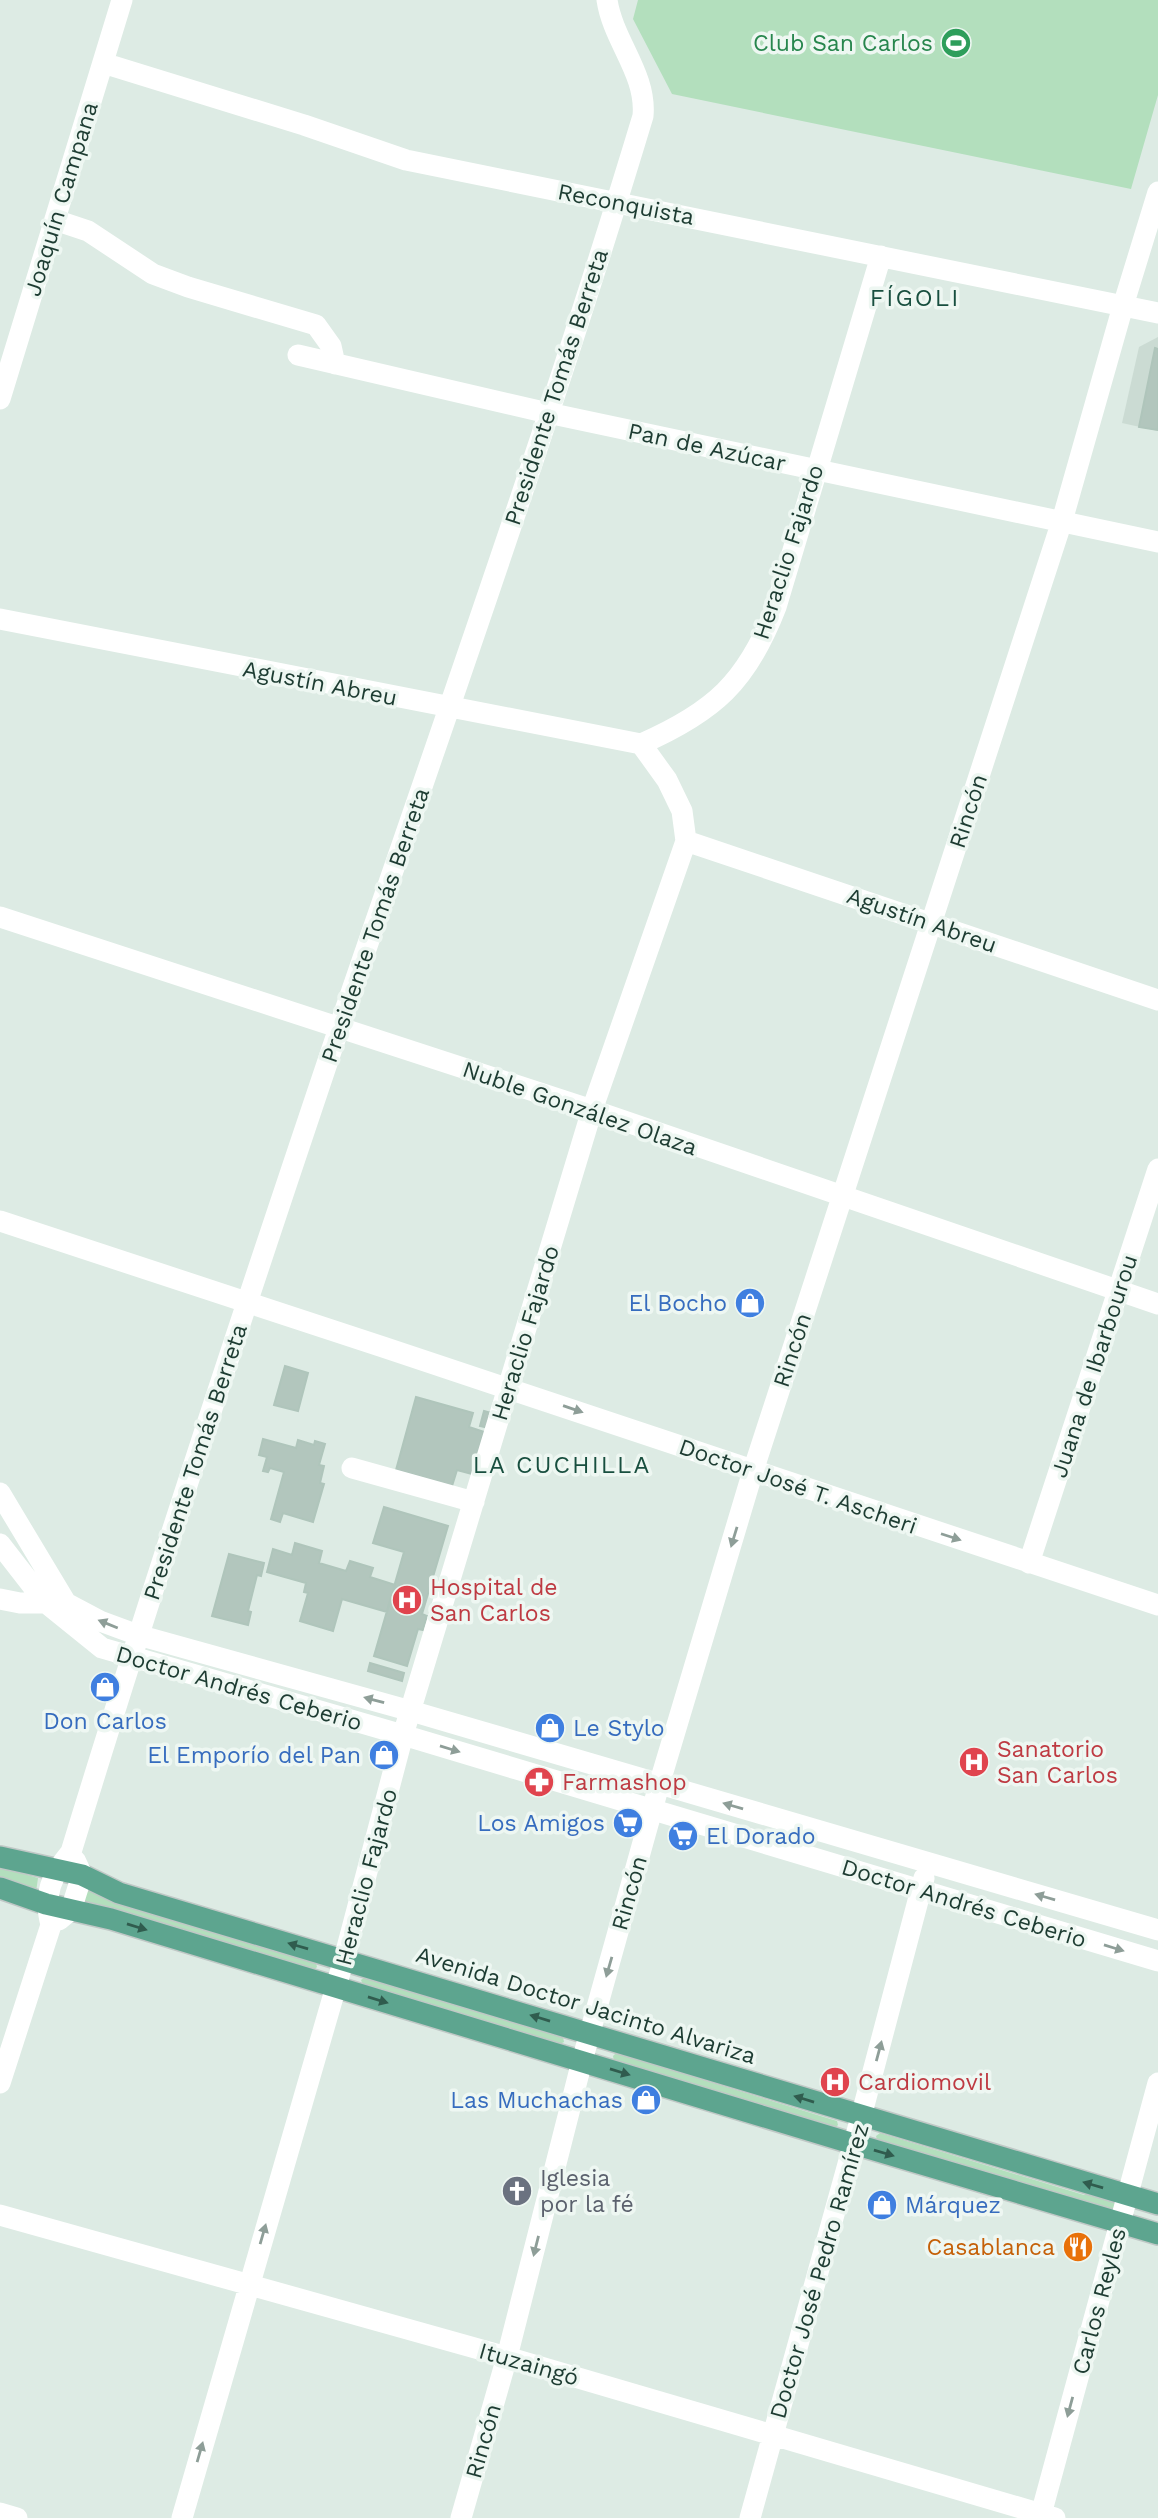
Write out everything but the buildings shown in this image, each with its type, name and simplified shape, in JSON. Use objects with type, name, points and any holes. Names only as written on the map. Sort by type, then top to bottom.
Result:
[{"type":"main road","name":"Avenida Doctor Jacinto Alvariza","points":[[0,1857],[82,1875],[120,1893],[1158,2204]]},
{"type":"main road","points":[[0,1888],[48,1915],[71,1910],[111,1919],[1158,2234]]},
{"type":"street","name":"Joaquín Campana","points":[[0,399],[122,0]]},
{"type":"street","name":"Presidente Tomás Berreta","points":[[0,2084],[48,1915],[56,1869],[71,1852],[138,1635],[548,413],[643,116],[643,89],[609,16],[607,0]]},
{"type":"street","name":"Reconquista","points":[[103,63],[407,160],[1158,313]]},
{"type":"street","name":"Rincón","points":[[461,2518],[507,2357],[582,2061],[652,1810],[753,1471],[1062,522],[1158,192]]},
{"type":"street","points":[[55,220],[88,231],[153,274],[316,325],[331,346],[335,364]]},
{"type":"street","name":"Heraclio Fajardo","points":[[182,2518],[336,1988],[403,1735],[592,1110],[686,841],[682,811],[661,771],[641,744],[682,725],[704,711],[726,692],[747,667],[764,638],[776,607],[815,469],[881,256]]},
{"type":"street","name":"Pan de Azúcar","points":[[298,355],[548,413],[1158,542]]},
{"type":"street","name":"Agustín Abreu","points":[[0,619],[641,744]]},
{"type":"street","name":"Agustín Abreu","points":[[686,841],[1158,1000]]},
{"type":"street","name":"Nuble González Olaza","points":[[0,917],[592,1110],[1158,1304]]},
{"type":"street","name":"Juana de Ibarbourou","points":[[1029,1563],[1158,1170]]},
{"type":"street","name":"Doctor José T. Ascheri","points":[[0,1221],[249,1301],[1158,1605]]},
{"type":"street","points":[[352,1468],[474,1502]]},
{"type":"street","points":[[0,1493],[55,1602]]},
{"type":"street","points":[[0,1544],[55,1602]]},
{"type":"street","points":[[0,1599],[20,1603],[55,1602]]},
{"type":"street","name":"Doctor Andrés Ceberio","points":[[55,1602],[138,1635],[411,1711],[1158,1930]]},
{"type":"street","name":"Doctor Andrés Ceberio","points":[[55,1602],[102,1648],[403,1735],[1158,1961]]},
{"type":"street","points":[[71,1852],[82,1875],[71,1910]]},
{"type":"street","name":"Doctor José Pedro Ramírez","points":[[750,2518],[862,2117],[929,1862]]},
{"type":"street","name":"Carlos Reyles","points":[[1045,2517],[1158,2083]]},
{"type":"street","name":"Ituzaingó","points":[[0,2215],[507,2357],[1045,2517]]},
{"type":"street","points":[[0,2513],[17,2518]]},
{"type":"shaded area","points":[[1158,337],[1158,431],[1122,423],[1139,347]]},
{"type":"green space","points":[[638,0],[1158,0],[1158,95],[1131,189],[672,94],[633,19]]},
{"type":"green space","points":[[0,1867],[38,1878],[36,1892],[0,1876]]},
{"type":"green space","points":[[87,1886],[316,1963],[317,1967],[314,1970],[84,1901]]},
{"type":"green space","points":[[365,1977],[563,2037],[564,2042],[560,2044],[363,1985],[361,1980]]},
{"type":"green space","points":[[616,2053],[837,2121],[838,2125],[835,2128],[614,2061],[613,2056]]},
{"type":"green space","points":[[880,2133],[1084,2195],[1090,2192],[1117,2200],[1114,2212],[877,2140],[876,2136]]},
{"type":"place","name":"Club San Carlos","points":[[956,43]]},
{"type":"place","name":"El Bocho","points":[[750,1303]]},
{"type":"place","name":"Hospital de San Carlos","points":[[407,1600]]},
{"type":"place","name":"Don Carlos","points":[[105,1687]]},
{"type":"place","name":"Le Stylo","points":[[550,1728]]},
{"type":"place","name":"El Emporío del Pan","points":[[384,1755]]},
{"type":"place","name":"Sanatorio San Carlos","points":[[974,1762]]},
{"type":"place","name":"Farmashop","points":[[539,1782]]},
{"type":"place","name":"Los Amigos","points":[[628,1823]]},
{"type":"place","name":"El Dorado","points":[[683,1836]]},
{"type":"place","name":"Cardiomovil","points":[[835,2082]]},
{"type":"place","name":"Las Muchachas","points":[[646,2100]]},
{"type":"place","name":"Iglesia por la fé","points":[[517,2191]]},
{"type":"place","name":"Márquez","points":[[882,2205]]},
{"type":"place","name":"Casablanca","points":[[1078,2247]]},
{"type":"district","name":"FÍGOLI","points":[[915,298]]},
{"type":"district","name":"LA CUCHILLA","points":[[562,1465]]}]
